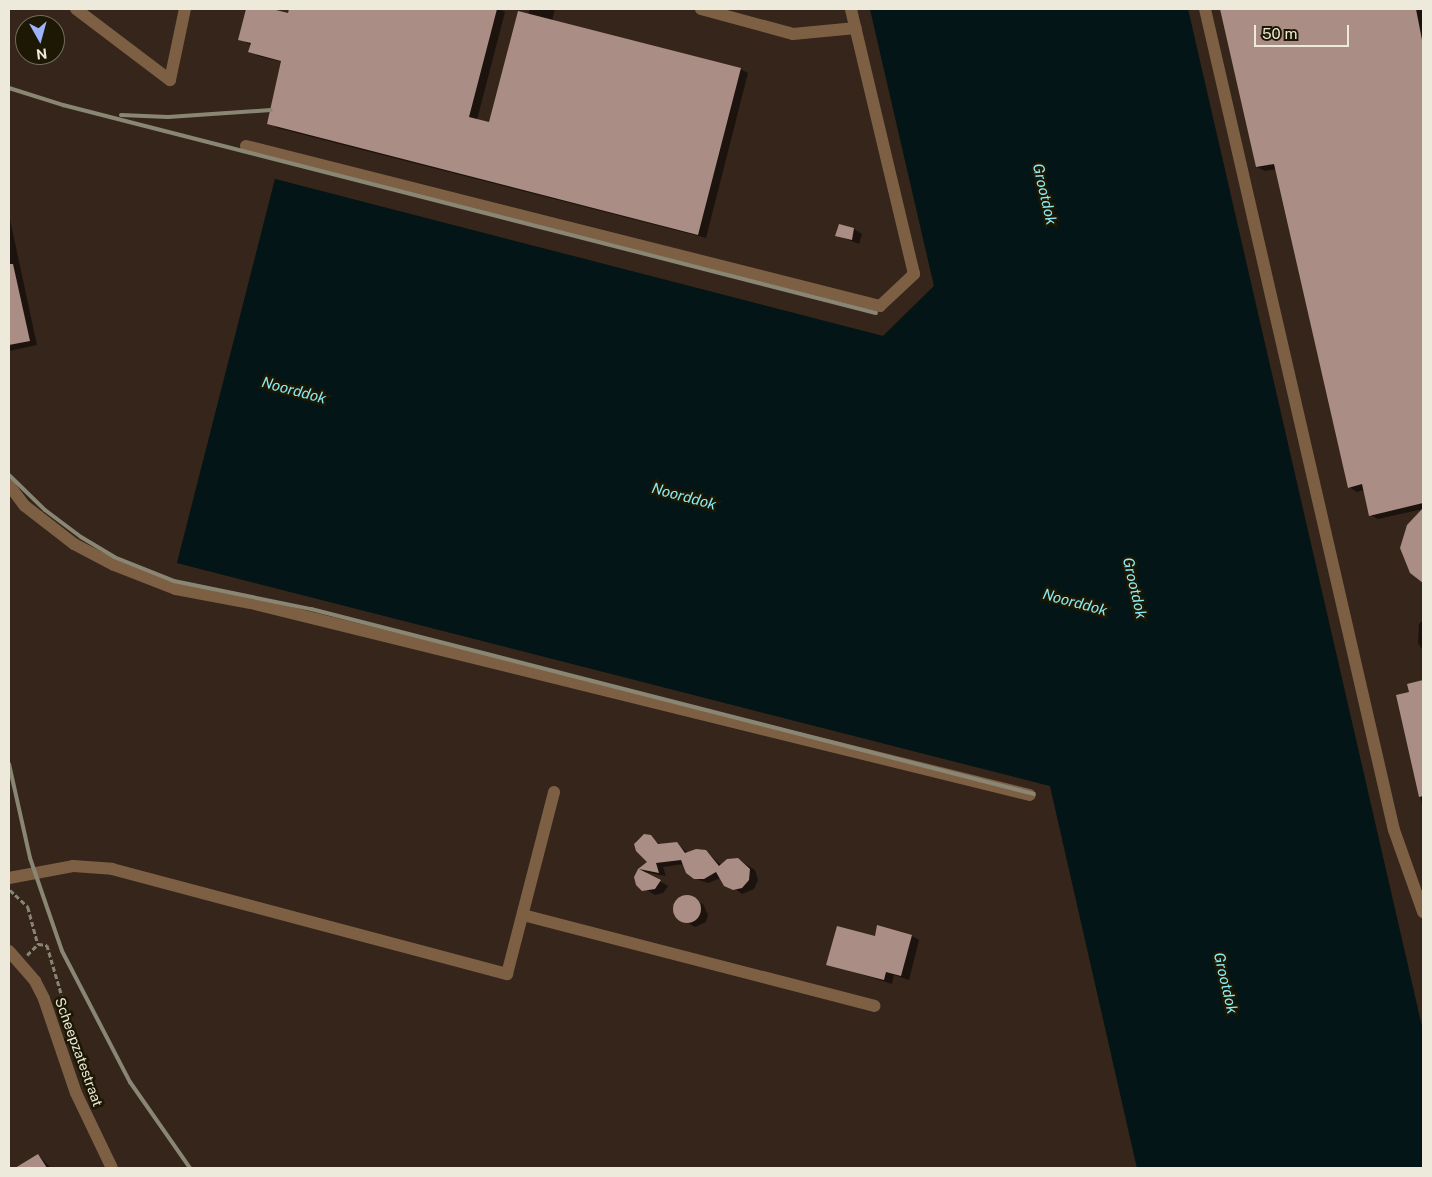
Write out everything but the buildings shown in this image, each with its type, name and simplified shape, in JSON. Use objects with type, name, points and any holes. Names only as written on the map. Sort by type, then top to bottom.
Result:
[{"type":"street","points":[[76,9],[170,80],[185,9]]},
{"type":"street","points":[[701,9],[793,34],[856,28]]},
{"type":"street","points":[[246,146],[880,306],[914,274],[851,9]]},
{"type":"street","points":[[1205,9],[1394,830],[1423,912]]},
{"type":"street","points":[[9,486],[25,506],[74,544],[114,566],[176,589],[251,603],[1030,796]]},
{"type":"street","points":[[9,878],[73,866],[112,869],[507,974],[554,792]]},
{"type":"street","points":[[523,915],[874,1006]]},
{"type":"street","name":"Scheepzatestraat","points":[[9,951],[44,998],[76,1093],[112,1168]]},
{"type":"path","points":[[9,889],[28,907],[38,944]]},
{"type":"path","points":[[19,962],[38,944],[44,943],[50,949],[62,996]]},
{"type":"shaded area","points":[[9,9],[870,9],[934,286],[883,336],[275,179],[177,563],[1050,786],[1137,1168],[9,1168]]},
{"type":"shaded area","points":[[1188,9],[1423,9],[1423,1031]]},
{"type":"water","points":[[870,9],[1188,9],[1423,1031],[1423,1168],[1137,1168],[1050,786],[177,563],[275,179],[883,336],[934,286]]},
{"type":"railway","points":[[9,88],[63,105],[876,313]]},
{"type":"railway","points":[[121,115],[168,117],[271,110]]},
{"type":"railway","points":[[9,475],[45,510],[81,537],[114,557],[174,581],[311,609],[1034,794]]},
{"type":"railway","points":[[9,764],[30,858],[62,951],[130,1082],[190,1168]]},
{"type":"water label","name":"Grootdok","points":[[1045,194]]},
{"type":"water label","name":"Noorddok","points":[[294,390]]},
{"type":"water label","name":"Noorddok","points":[[684,496]]},
{"type":"water label","name":"Grootdok","points":[[1135,588]]},
{"type":"water label","name":"Noorddok","points":[[1075,602]]},
{"type":"water label","name":"Grootdok","points":[[1226,983]]}]
